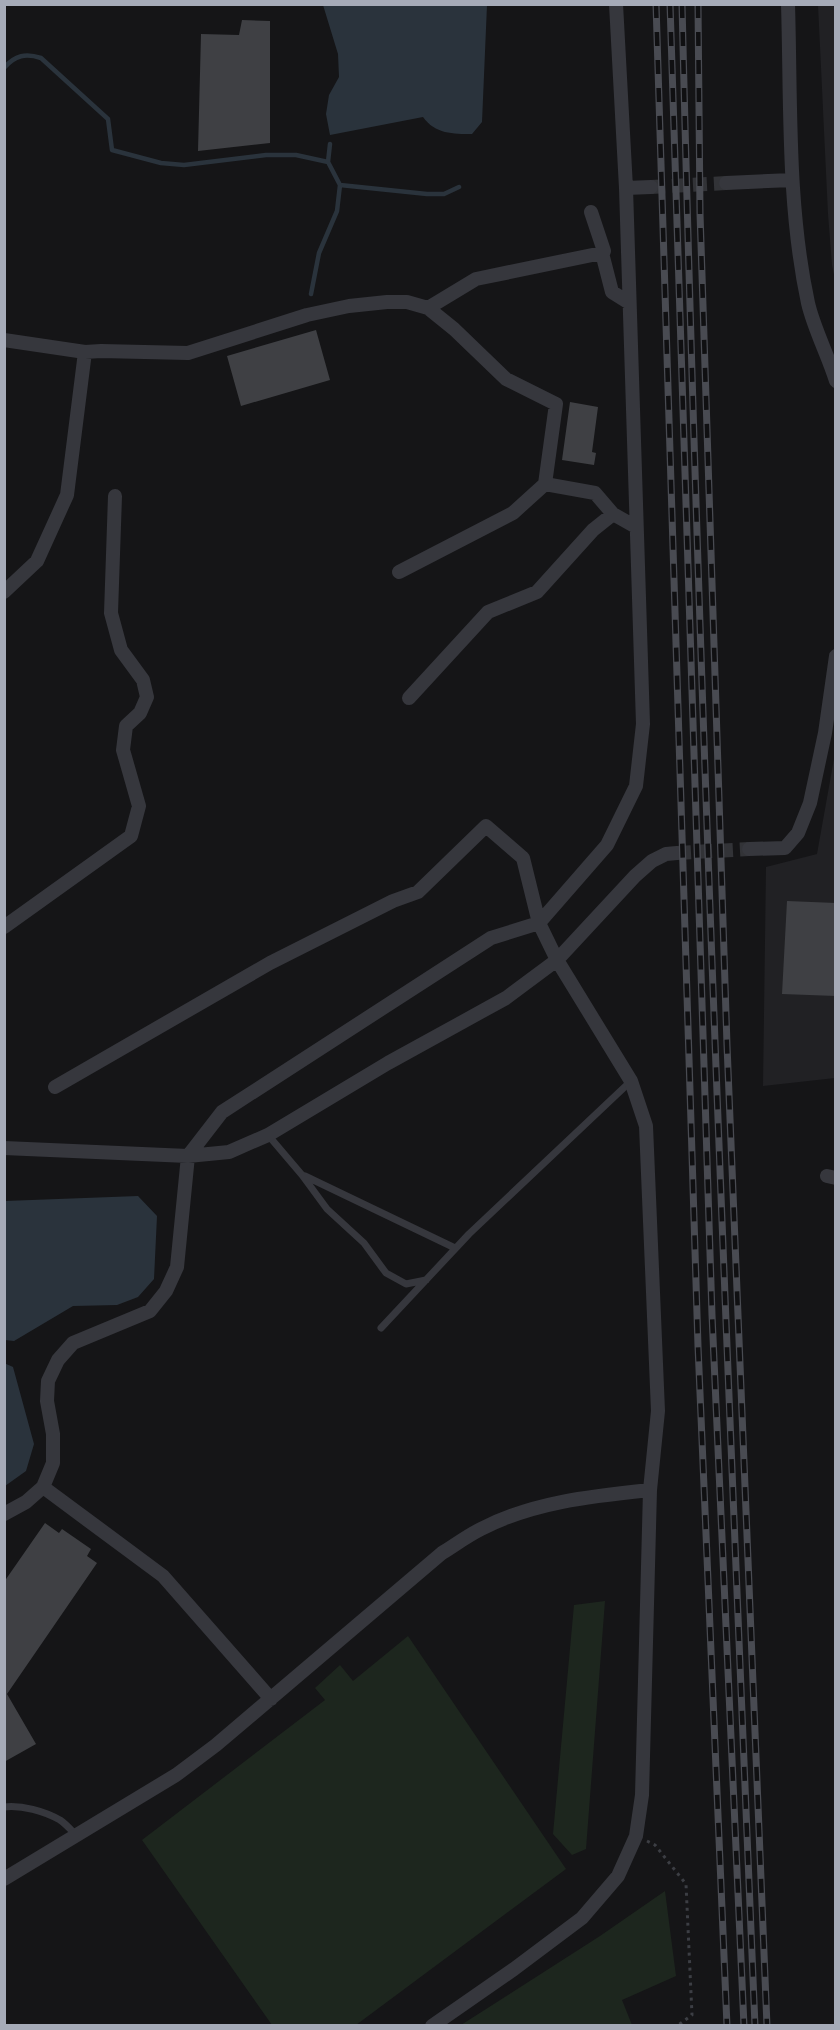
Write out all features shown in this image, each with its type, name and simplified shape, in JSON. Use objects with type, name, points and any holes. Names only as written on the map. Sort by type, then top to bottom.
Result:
[{"type":"street","points":[[4,1514],[26,1502],[43,1487],[52,1463],[53,1434],[47,1401],[48,1381],[58,1359],[73,1343],[150,1311],[166,1291],[177,1267],[188,1156],[222,1112],[491,938],[539,922],[606,845],[636,786],[643,724],[626,188],[616,4]]},
{"type":"street","points":[[788,4],[792,180],[799,257],[808,306],[835,377]]},
{"type":"street","points":[[726,183],[792,180]]},
{"type":"street","points":[[626,188],[651,187]]},
{"type":"street","points":[[591,212],[603,251]]},
{"type":"street","points":[[428,308],[476,279],[602,253],[612,292],[628,302]]},
{"type":"street","points":[[4,340],[85,352],[188,353],[307,315],[349,306],[408,302],[428,308],[454,329],[506,379],[556,404],[545,484],[513,513],[399,572]]},
{"type":"street","points":[[4,592],[37,561],[67,495],[85,352]]},
{"type":"street","points":[[545,484],[595,493],[613,514],[636,527]]},
{"type":"street","points":[[4,927],[131,836],[139,806],[123,750],[126,726],[140,713],[147,697],[143,680],[121,650],[111,613],[115,496]]},
{"type":"street","points":[[409,698],[488,612],[537,592],[593,530],[613,514]]},
{"type":"street","points":[[749,849],[785,848],[798,833],[810,803],[825,733],[836,656]]},
{"type":"street","points":[[55,1087],[270,963],[393,901],[418,892],[486,826],[522,858],[539,922],[557,960],[631,1081],[646,1126],[658,1411],[650,1490],[642,1795],[636,1836],[618,1876],[582,1918],[514,1969],[432,2025]]},
{"type":"street","points":[[4,1148],[188,1156],[229,1152],[268,1136],[388,1063],[506,998],[557,960],[635,876],[652,861],[666,854],[677,854]]},
{"type":"street","points":[[43,1487],[163,1576],[271,1699]]},
{"type":"street","points":[[4,1879],[176,1775],[271,1699],[442,1554],[480,1529],[519,1513],[574,1500],[650,1490]]},
{"type":"lane","points":[[381,1328],[455,1248],[631,1081]]},
{"type":"lane","points":[[268,1136],[302,1175],[327,1209],[364,1243],[386,1274],[406,1284],[426,1280]]},
{"type":"lane","points":[[302,1175],[455,1248]]},
{"type":"lane","points":[[4,1807],[14,1806],[38,1811],[60,1820],[77,1836]]},
{"type":"path","points":[[636,1836],[655,1845],[686,1884],[693,2015],[677,2025]]},
{"type":"shaded area","points":[[323,5],[487,5],[482,122],[472,134],[439,130],[423,117],[330,135],[326,114],[329,95],[339,77],[338,54]]},
{"type":"shaded area","points":[[818,5],[835,5],[835,280],[828,214]]},
{"type":"shaded area","points":[[835,753],[835,1078],[763,1086],[766,867],[817,854]]},
{"type":"shaded area","points":[[138,1196],[157,1216],[154,1279],[138,1297],[117,1305],[73,1306],[14,1341],[5,1340],[5,1201]]},
{"type":"shaded area","points":[[4,1363],[13,1367],[34,1444],[26,1471],[5,1486]]},
{"type":"shaded area","points":[[605,1601],[586,1849],[572,1855],[553,1834],[574,1605]]},
{"type":"shaded area","points":[[408,1636],[566,1869],[356,2025],[272,2025],[142,1840],[325,1700],[315,1688],[340,1665],[353,1681]]},
{"type":"shaded area","points":[[665,1891],[676,1976],[622,2000],[632,2025],[461,2025],[600,1936]]},
{"type":"building","points":[[242,20],[270,21],[270,143],[198,151],[201,34],[239,35]]},
{"type":"building","points":[[316,330],[330,380],[241,406],[227,356]]},
{"type":"building","points":[[570,402],[598,407],[592,452],[596,453],[594,465],[562,460]]},
{"type":"building","points":[[787,901],[836,903],[836,996],[782,994]]},
{"type":"building","points":[[45,1523],[59,1533],[62,1529],[91,1549],[87,1556],[97,1563],[7,1694],[36,1744],[4,1762],[4,1582]]},
{"type":"waterway","points":[[4,68],[12,60],[21,56],[41,58],[108,119],[112,150],[161,163],[184,165],[266,155],[296,155],[328,162]]},
{"type":"waterway","points":[[311,294],[319,253],[337,211],[340,185],[328,162],[330,144]]},
{"type":"waterway","points":[[340,185],[427,194],[444,194],[459,187]]},
{"type":"tunnel","points":[[651,187],[726,183]]},
{"type":"tunnel","points":[[677,853],[749,849]]},
{"type":"railway","points":[[656,4],[698,1346],[727,2026]]},
{"type":"railway","points":[[670,4],[712,1315],[744,2026]]},
{"type":"railway","points":[[682,4],[705,762],[755,2026]]},
{"type":"railway","points":[[698,4],[700,213],[727,1045],[767,2026]]}]
